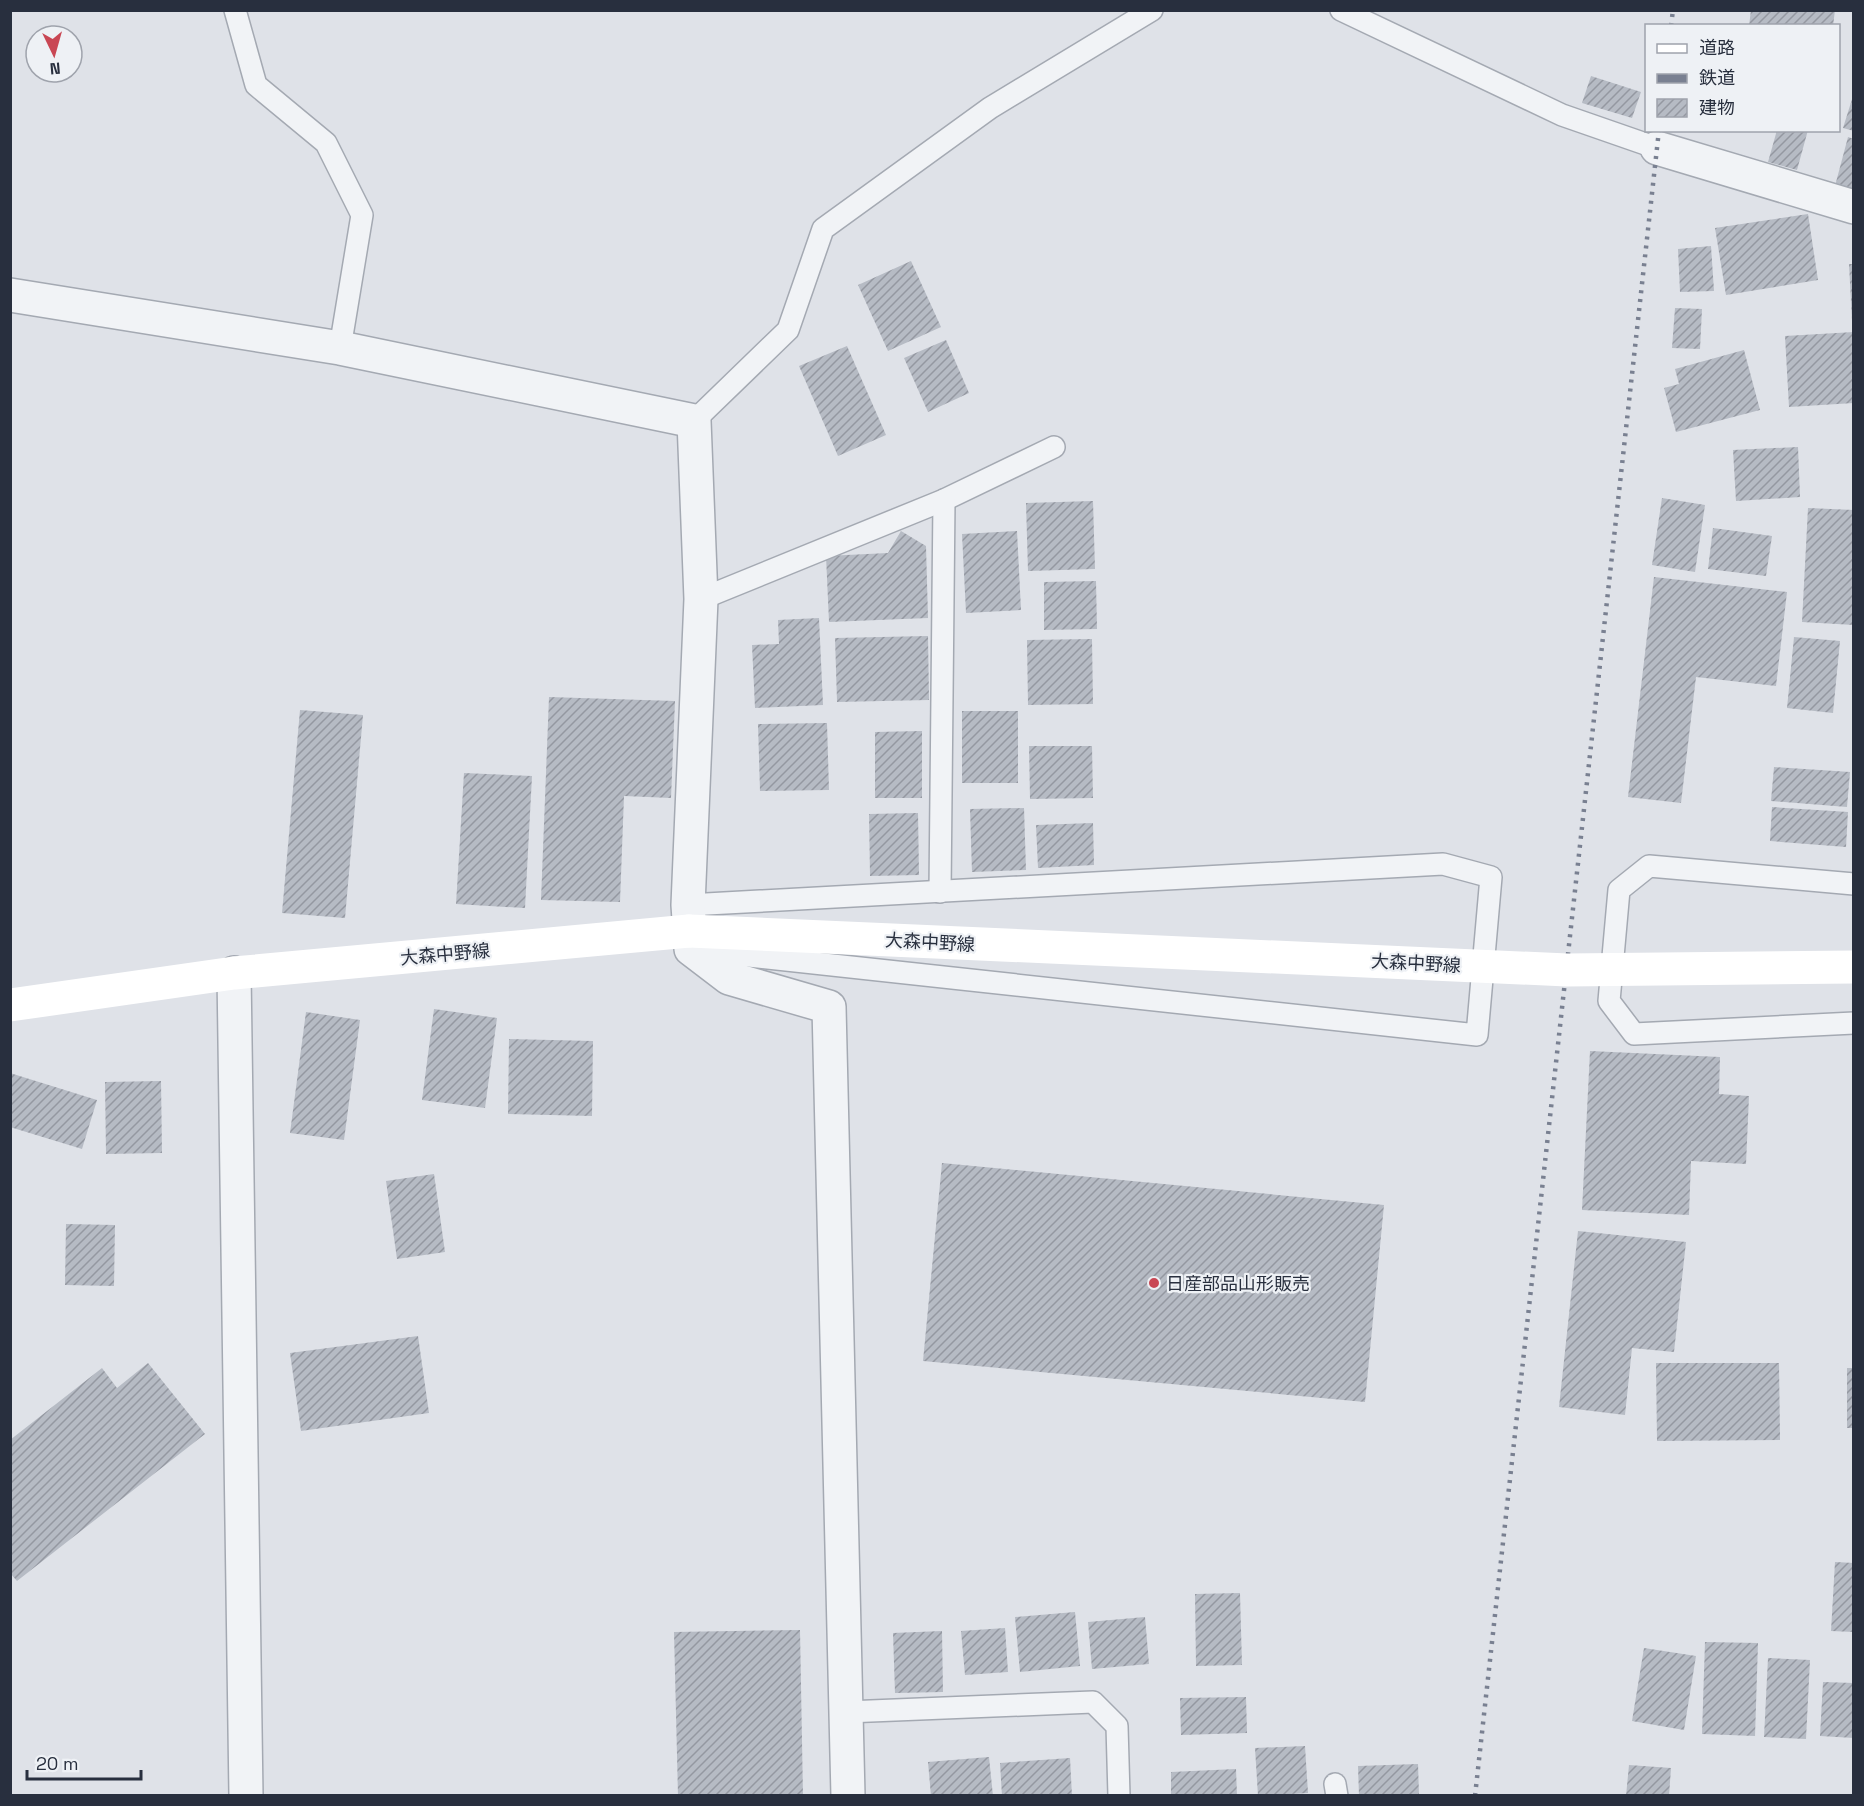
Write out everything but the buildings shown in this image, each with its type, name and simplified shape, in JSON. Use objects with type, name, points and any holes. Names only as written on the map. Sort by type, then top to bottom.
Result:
[{"type":"main road","name":"大森中野線","points":[[10,1005],[234,973],[689,929],[1567,970],[1854,967]]},
{"type":"street","points":[[1657,148],[1854,207]]},
{"type":"street","points":[[10,295],[340,348],[693,421],[701,599],[689,929],[729,978],[829,1007],[848,1796]]},
{"type":"street","points":[[234,973],[246,1796]]},
{"type":"lane","points":[[235,10],[256,86],[326,143],[362,215],[340,348]]},
{"type":"lane","points":[[693,421],[788,330],[824,229],[990,108],[1152,10]]},
{"type":"lane","points":[[1341,10],[1562,115],[1657,148]]},
{"type":"lane","points":[[701,599],[944,500],[1054,447]]},
{"type":"lane","points":[[940,892],[944,500]]},
{"type":"lane","points":[[1443,864],[1491,877],[1477,1035],[689,929],[940,892],[1443,864]]},
{"type":"lane","points":[[1854,884],[1649,866],[1619,890],[1609,1002],[1634,1034],[1854,1023]]},
{"type":"lane","points":[[846,1712],[1093,1702],[1117,1726],[1119,1796]]},
{"type":"railway","points":[[1671,24],[1673,10]]},
{"type":"railway","points":[[1475,1796],[1659,132]]},
{"type":"place","name":"日産部品山形販売","points":[[1154,1283]]}]
